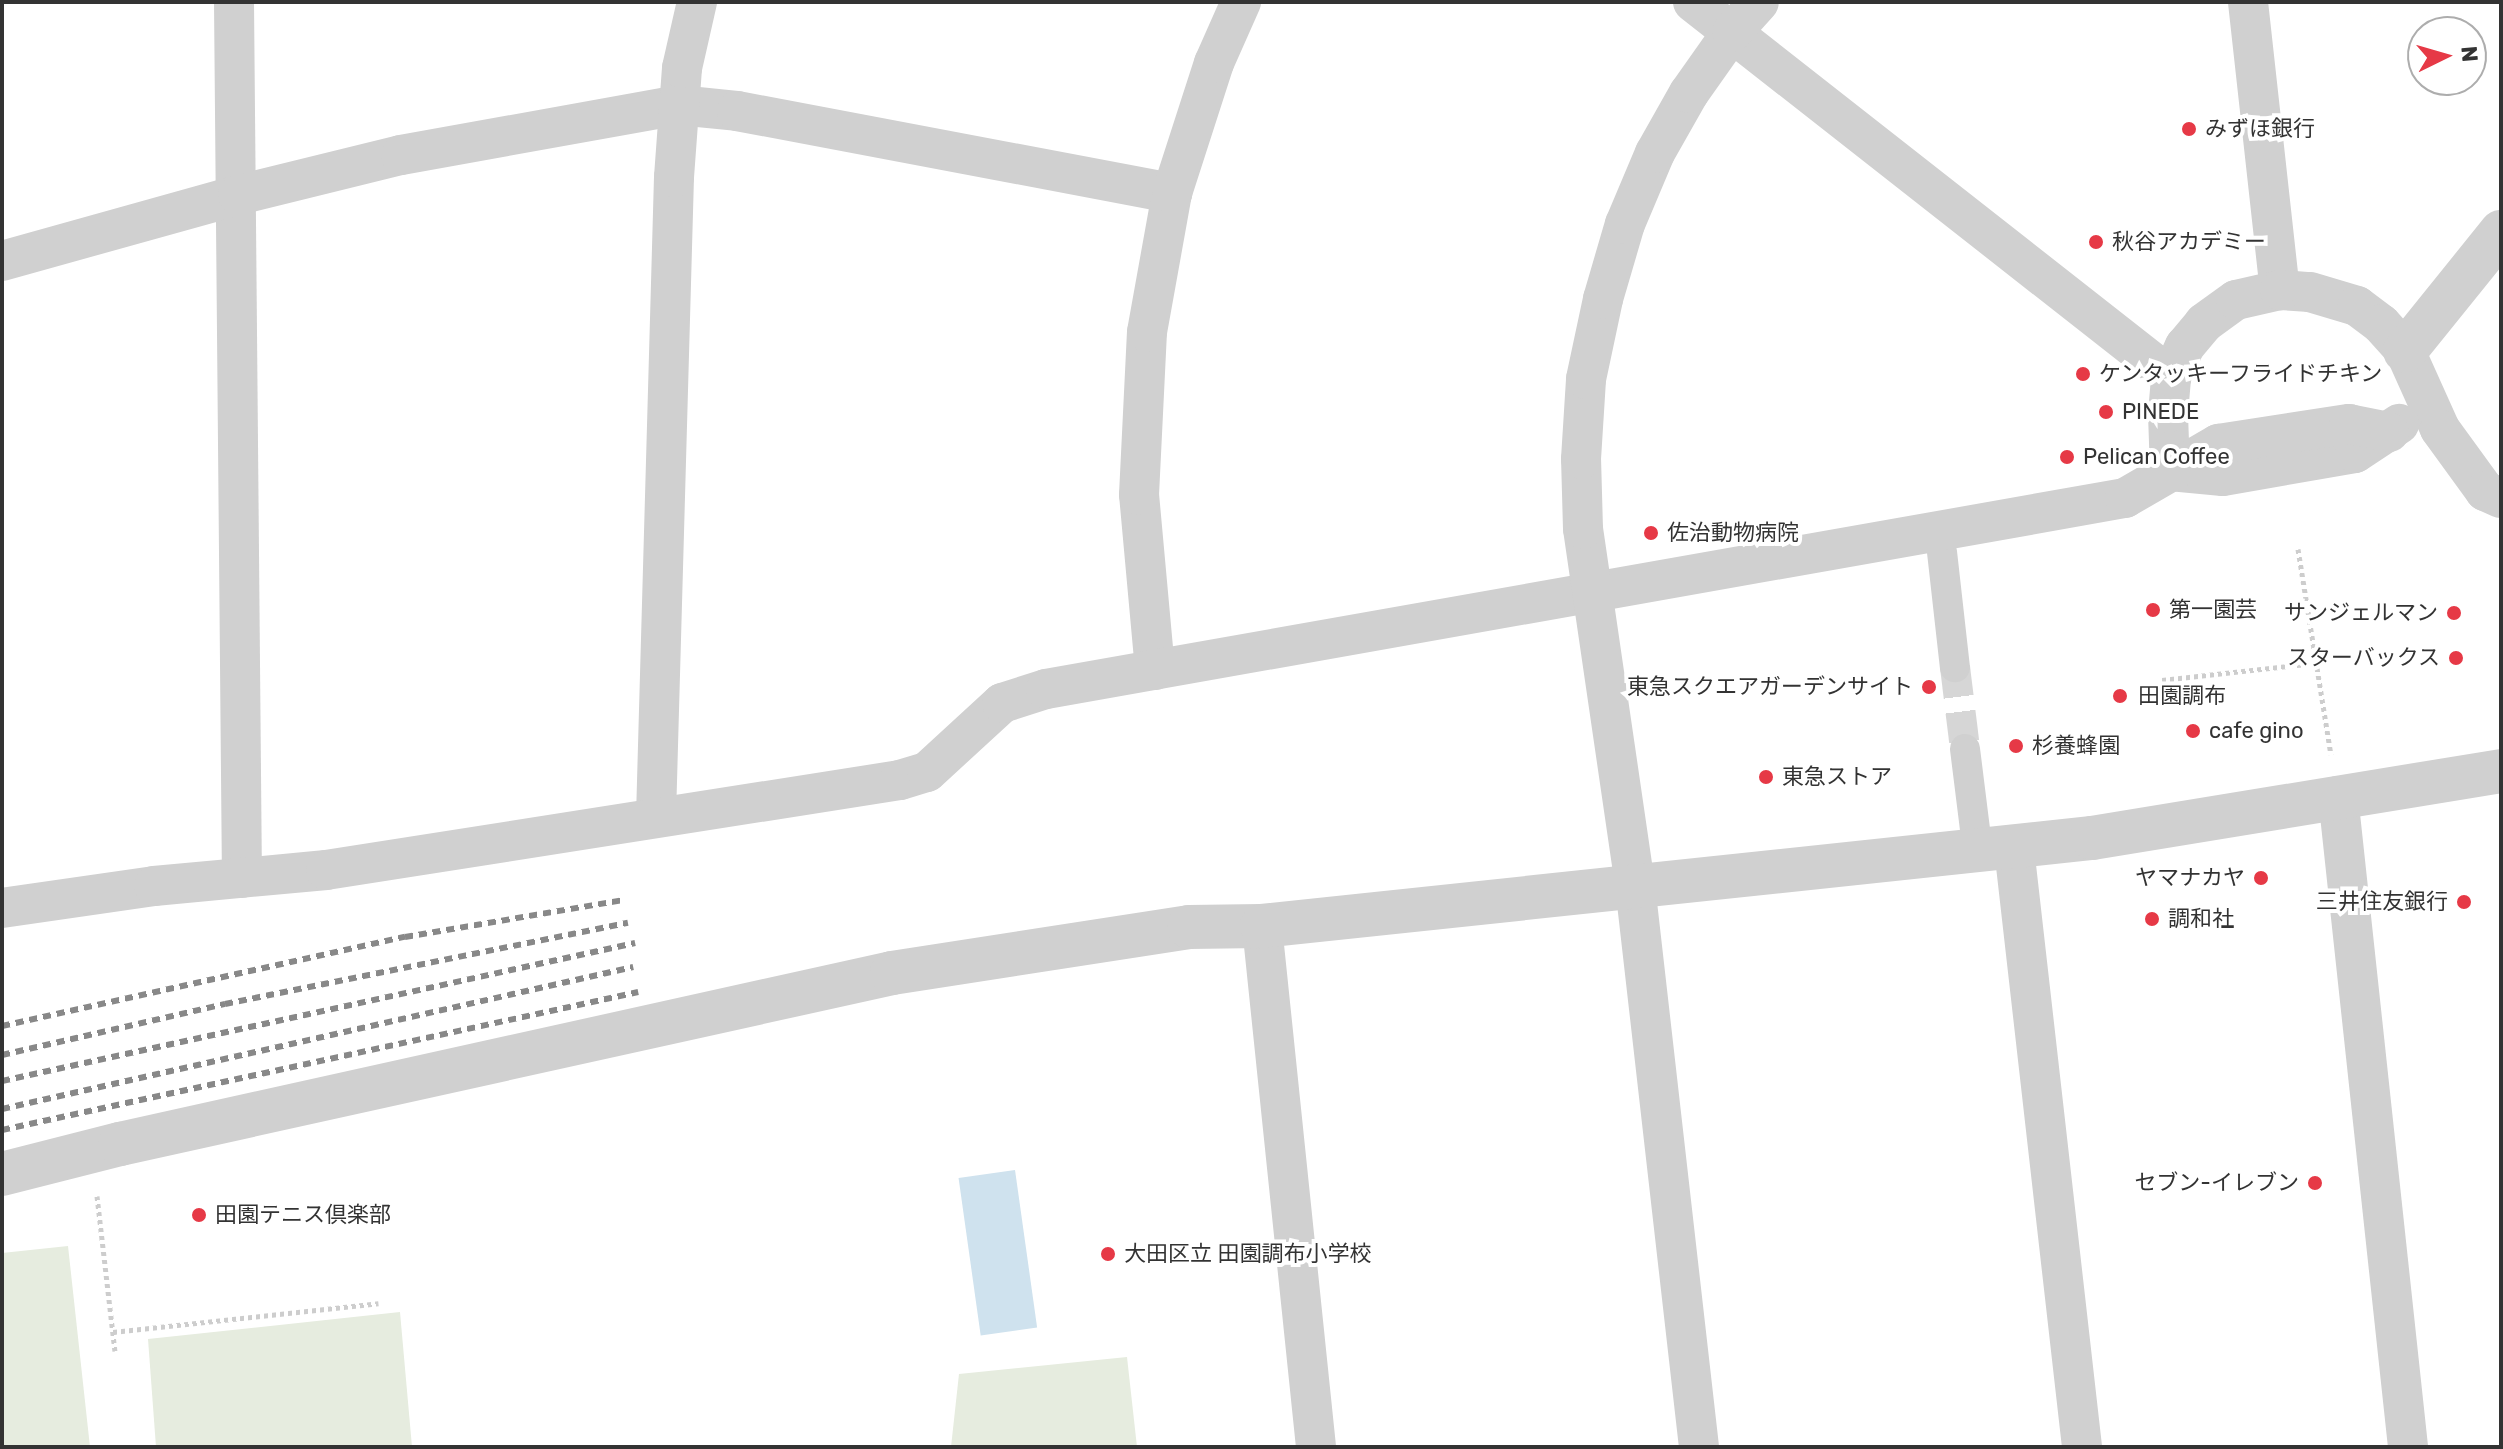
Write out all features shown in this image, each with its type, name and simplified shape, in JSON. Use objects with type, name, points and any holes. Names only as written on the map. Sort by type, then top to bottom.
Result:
[{"type":"street","points":[[234,2],[242,878]]},
{"type":"street","points":[[656,817],[678,105],[685,53],[697,2]]},
{"type":"street","points":[[1155,670],[1139,495],[1141,409],[1149,319],[1172,193],[1214,63],[1241,2]]},
{"type":"street","points":[[1693,2],[2171,377]]},
{"type":"street","points":[[1699,1447],[1635,885],[1591,595],[1581,459],[1586,379],[1603,299],[1625,224],[1655,153],[1689,93],[1732,32],[1759,2]]},
{"type":"street","points":[[2248,2],[2280,290]]},
{"type":"street","points":[[2,261],[238,195],[401,155],[678,105],[737,111],[1172,193]]},
{"type":"street","points":[[2405,351],[2501,232]]},
{"type":"street","points":[[2170,471],[2168,413],[2171,377],[2185,346],[2219,311],[2236,300],[2280,290],[2310,292],[2357,306],[2381,324],[2405,351],[2440,429],[2485,491],[2501,498]]},
{"type":"street","points":[[2,908],[154,886],[326,870],[900,780],[927,772],[1002,703],[1046,689],[1591,595],[2125,498],[2218,444],[2349,424],[2389,432],[2427,402]]},
{"type":"street","points":[[1942,552],[1955,667]]},
{"type":"street","points":[[1965,749],[1995,842],[2082,1447]]},
{"type":"street","points":[[2,1174],[91,1151],[892,973],[1189,927],[1262,926],[1995,842],[2092,838],[2335,778],[2501,771]]},
{"type":"street","points":[[2335,778],[2408,1447]]},
{"type":"street","points":[[1262,926],[1316,1447]]},
{"type":"path","points":[[2298,549],[2335,778]]},
{"type":"path","points":[[2162,680],[2316,663]]},
{"type":"path","points":[[91,1151],[115,1351]]},
{"type":"path","points":[[113,1332],[378,1303]]},
{"type":"shaded area","points":[[68,1246],[90,1447],[2,1447],[2,1253]]},
{"type":"shaded area","points":[[400,1312],[412,1447],[156,1447],[148,1339]]},
{"type":"shaded area","points":[[1127,1357],[1137,1447],[951,1447],[959,1374]]},
{"type":"water","points":[[1015,1170],[1037,1327],[981,1335],[959,1178]]},
{"type":"tunnel","points":[[1955,667],[1965,749]]},
{"type":"railway","points":[[2,1026],[405,937],[623,900]]},
{"type":"railway","points":[[2,1055],[225,1004],[628,923]]},
{"type":"railway","points":[[2,1081],[635,943]]},
{"type":"railway","points":[[2,1109],[633,967]]},
{"type":"railway","points":[[2,1130],[638,992]]},
{"type":"place","name":"みずほ銀行","points":[[2189,129]]},
{"type":"place","name":"秋谷アカデミー","points":[[2096,242]]},
{"type":"place","name":"ケンタッキーフライドチキン","points":[[2083,374]]},
{"type":"place","name":"PINEDE","points":[[2106,412]]},
{"type":"place","name":"Pelican Coffee","points":[[2067,457]]},
{"type":"place","name":"佐治動物病院","points":[[1651,533]]},
{"type":"place","name":"第一園芸","points":[[2153,610]]},
{"type":"place","name":"サンジェルマン","points":[[2454,613]]},
{"type":"place","name":"スターバックス","points":[[2456,658]]},
{"type":"place","name":"東急スクエアガーデンサイト","points":[[1929,687]]},
{"type":"place","name":"田園調布","points":[[2120,696]]},
{"type":"place","name":"cafe gino","points":[[2193,731]]},
{"type":"place","name":"杉養蜂園","points":[[2016,746]]},
{"type":"place","name":"東急ストア","points":[[1766,777]]},
{"type":"place","name":"ヤマナカヤ","points":[[2261,878]]},
{"type":"place","name":"三井住友銀行","points":[[2464,902]]},
{"type":"place","name":"調和社","points":[[2152,919]]},
{"type":"place","name":"セブン-イレブン","points":[[2315,1183]]},
{"type":"place","name":"田園テニス倶楽部","points":[[199,1215]]},
{"type":"place","name":"大田区立 田園調布小学校","points":[[1108,1254]]}]
